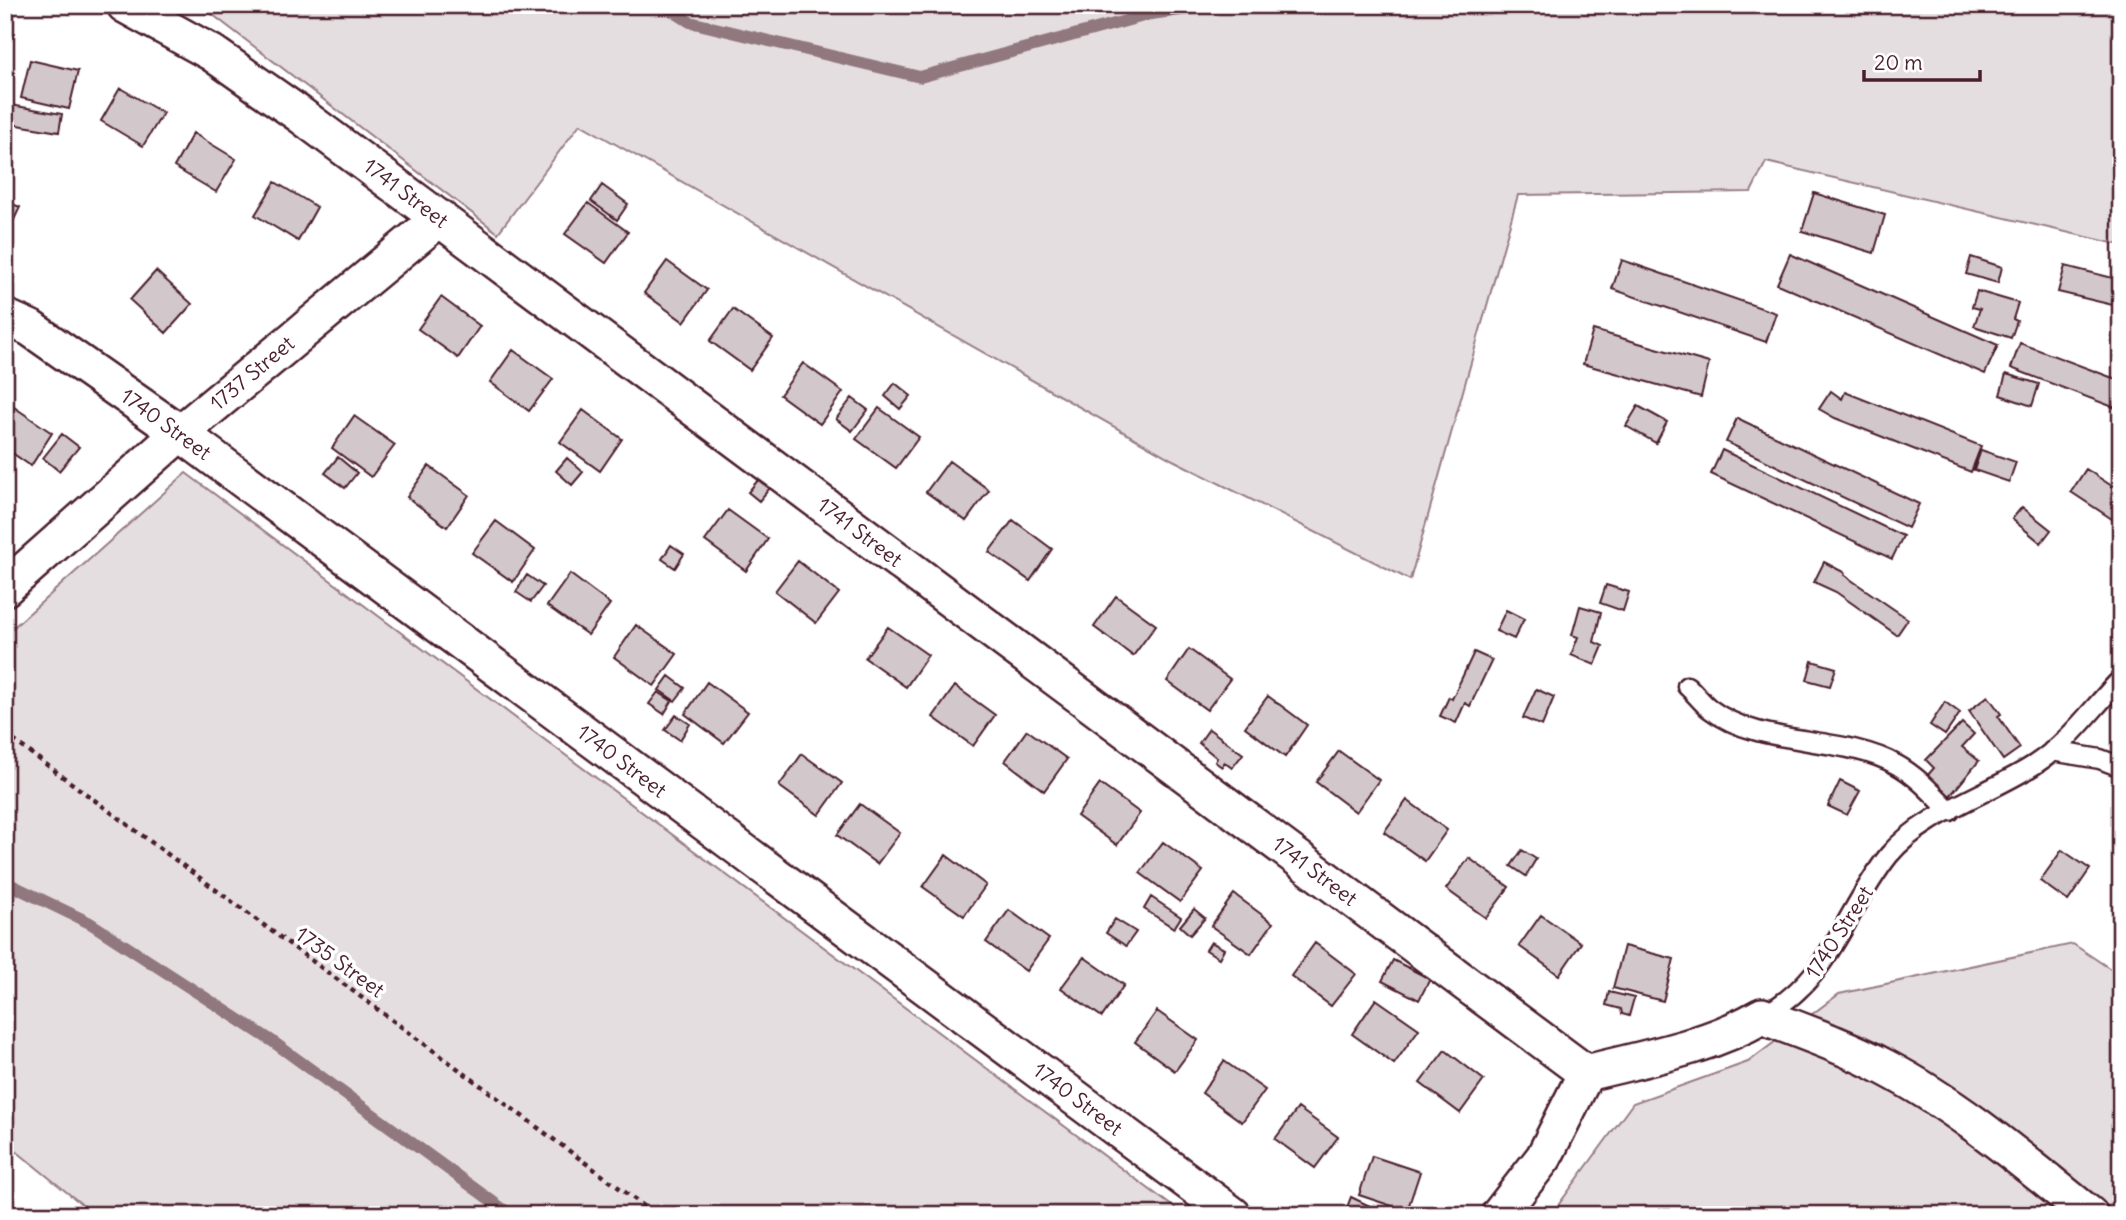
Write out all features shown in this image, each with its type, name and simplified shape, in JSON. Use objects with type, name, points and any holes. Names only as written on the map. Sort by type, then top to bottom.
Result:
[{"type":"street","name":"1741 Street","points":[[125,5],[212,53],[299,114],[1586,1073]]},
{"type":"street","name":"1737 Street","points":[[5,588],[180,433],[440,218]]},
{"type":"street","name":"1740 Street","points":[[5,317],[30,328],[180,433],[1233,1215]]},
{"type":"street","name":"1740 Street","points":[[1586,1073],[1692,1046],[1742,1028],[1762,1016]]},
{"type":"street","points":[[1762,1016],[1885,1067],[1998,1142],[2090,1215]]},
{"type":"street","points":[[1499,1215],[1544,1157],[1586,1073]]},
{"type":"lane","name":"1740 Street","points":[[1762,1016],[1781,1006],[1815,975],[1890,854],[1921,825],[2035,764],[2080,725],[2121,679]]},
{"type":"lane","points":[[1687,685],[1710,709],[1730,720],[1762,731],[1866,753],[1895,764],[1922,783],[1950,811]]},
{"type":"lane","points":[[2052,751],[2100,759],[2121,767]]},
{"type":"path","name":"1735 Street","points":[[5,734],[656,1215]]},
{"type":"shaded area","points":[[200,5],[2121,5],[2121,245],[1766,162],[1751,192],[1518,195],[1410,580],[1173,460],[580,124],[498,233]]},
{"type":"shaded area","points":[[186,473],[1184,1215],[95,1215],[5,1142],[5,635]]},
{"type":"shaded area","points":[[2073,944],[2121,976],[2121,1215],[1551,1215],[1633,1103],[1748,1062],[1839,994]]},
{"type":"building","points":[[30,60],[78,71],[69,109],[21,98]]},
{"type":"building","points":[[120,88],[163,113],[143,146],[101,121]]},
{"type":"building","points":[[5,104],[62,114],[59,132],[5,123]]},
{"type":"building","points":[[193,133],[236,159],[216,192],[174,167]]},
{"type":"building","points":[[275,182],[317,207],[298,241],[255,215]]},
{"type":"building","points":[[602,185],[628,204],[617,220],[591,201]]},
{"type":"building","points":[[1814,193],[1885,215],[1874,253],[1802,231]]},
{"type":"building","points":[[5,201],[20,207],[5,239]]},
{"type":"building","points":[[588,203],[628,232],[606,263],[565,234]]},
{"type":"building","points":[[1790,254],[1998,345],[1985,374],[1777,284]]},
{"type":"building","points":[[1971,257],[2002,267],[1998,283],[1966,274]]},
{"type":"building","points":[[1622,260],[1776,313],[1766,342],[1612,289]]},
{"type":"building","points":[[667,261],[707,290],[684,322],[644,293]]},
{"type":"building","points":[[2065,266],[2121,280],[2121,307],[2058,292]]},
{"type":"building","points":[[156,271],[192,304],[166,333],[130,300]]},
{"type":"building","points":[[1977,291],[2018,303],[2013,319],[2017,321],[2011,338],[1974,326],[1980,309],[1972,307]]},
{"type":"building","points":[[441,297],[480,326],[458,358],[418,329]]},
{"type":"building","points":[[733,309],[773,338],[750,370],[710,341]]},
{"type":"building","points":[[1593,330],[1709,363],[1701,397],[1583,364]]},
{"type":"building","points":[[2020,343],[2121,381],[2121,410],[2011,368]]},
{"type":"building","points":[[513,350],[553,379],[529,411],[490,382]]},
{"type":"building","points":[[803,363],[843,392],[820,424],[780,395]]},
{"type":"building","points":[[2006,374],[2039,384],[2032,406],[2000,395]]},
{"type":"building","points":[[895,383],[911,396],[900,409],[885,396]]},
{"type":"building","points":[[1831,391],[1842,399],[1845,392],[1981,446],[1971,472],[1835,418],[1819,409]]},
{"type":"building","points":[[852,398],[868,410],[852,431],[836,419]]},
{"type":"building","points":[[11,405],[52,433],[31,466],[5,448],[5,413]]},
{"type":"building","points":[[1638,406],[1667,422],[1656,443],[1626,426]]},
{"type":"building","points":[[879,408],[919,437],[896,468],[856,439]]},
{"type":"building","points":[[583,410],[622,439],[600,471],[560,442]]},
{"type":"building","points":[[354,416],[395,445],[371,477],[332,448]]},
{"type":"building","points":[[1737,418],[1919,504],[1908,528],[1726,442]]},
{"type":"building","points":[[62,434],[79,447],[59,471],[43,458]]},
{"type":"building","points":[[1722,450],[1903,536],[1892,559],[1711,474]]},
{"type":"building","points":[[1981,450],[2016,462],[2009,482],[1974,470]]},
{"type":"building","points":[[338,457],[357,473],[345,488],[325,473]]},
{"type":"building","points":[[567,458],[583,472],[572,485],[556,471]]},
{"type":"building","points":[[949,461],[989,490],[966,521],[926,492]]},
{"type":"building","points":[[429,466],[469,495],[447,527],[407,497]]},
{"type":"building","points":[[2086,469],[2121,492],[2121,525],[2071,492]]},
{"type":"building","points":[[759,479],[770,488],[759,501],[748,492]]},
{"type":"building","points":[[2022,507],[2051,530],[2041,543],[2012,519]]},
{"type":"building","points":[[728,510],[768,539],[746,571],[705,541]]},
{"type":"building","points":[[1013,520],[1052,549],[1030,581],[989,552]]},
{"type":"building","points":[[496,521],[535,550],[513,582],[472,553]]},
{"type":"building","points":[[671,545],[684,554],[675,568],[662,559]]},
{"type":"building","points":[[798,561],[839,593],[816,623],[775,591]]},
{"type":"building","points":[[1824,562],[1845,573],[1844,575],[1908,619],[1897,635],[1836,592],[1814,582]]},
{"type":"building","points":[[570,574],[610,604],[588,635],[547,606]]},
{"type":"building","points":[[527,575],[543,586],[531,602],[516,592]]},
{"type":"building","points":[[1606,585],[1629,592],[1623,611],[1600,603]]},
{"type":"building","points":[[1116,596],[1156,625],[1133,656],[1094,627]]},
{"type":"building","points":[[1580,606],[1601,612],[1594,642],[1603,646],[1595,665],[1571,655],[1578,637],[1572,635]]},
{"type":"building","points":[[1506,610],[1524,619],[1514,639],[1496,631]]},
{"type":"building","points":[[636,625],[677,654],[654,686],[614,657]]},
{"type":"building","points":[[888,627],[928,655],[906,687],[865,658]]},
{"type":"building","points":[[1189,649],[1230,679],[1207,710],[1167,681]]},
{"type":"building","points":[[1474,652],[1492,660],[1470,706],[1465,703],[1456,723],[1440,716],[1449,697],[1452,699]]},
{"type":"building","points":[[1812,661],[1836,668],[1830,686],[1807,680]]},
{"type":"building","points":[[669,676],[685,688],[675,701],[659,690]]},
{"type":"building","points":[[707,682],[748,712],[724,743],[685,714]]},
{"type":"building","points":[[955,686],[995,715],[973,746],[933,717]]},
{"type":"building","points":[[1536,689],[1554,697],[1542,726],[1523,718]]},
{"type":"building","points":[[658,692],[672,701],[664,714],[649,704]]},
{"type":"building","points":[[1268,696],[1307,725],[1285,757],[1245,727]]},
{"type":"building","points":[[1988,696],[2020,748],[2003,760],[1969,711]]},
{"type":"building","points":[[1945,702],[1960,713],[1945,735],[1930,725]]},
{"type":"building","points":[[676,715],[690,724],[680,740],[665,730]]},
{"type":"building","points":[[1962,723],[1974,734],[1962,747],[1979,761],[1950,796],[1926,777],[1934,768],[1926,760]]},
{"type":"building","points":[[1209,729],[1243,754],[1232,768],[1224,762],[1222,767],[1215,762],[1217,758],[1199,743]]},
{"type":"building","points":[[1027,730],[1067,759],[1044,791],[1005,761]]},
{"type":"building","points":[[1339,751],[1379,780],[1356,812],[1316,782]]},
{"type":"building","points":[[802,754],[842,783],[819,815],[779,786]]},
{"type":"building","points":[[1840,781],[1860,791],[1847,815],[1828,806]]},
{"type":"building","points":[[1100,784],[1140,813],[1117,845],[1077,816]]},
{"type":"building","points":[[1407,800],[1447,830],[1425,861],[1384,832]]},
{"type":"building","points":[[860,804],[900,833],[877,864],[837,835]]},
{"type":"building","points":[[1163,842],[1203,871],[1180,902],[1140,873]]},
{"type":"building","points":[[1522,850],[1536,859],[1526,876],[1511,866]]},
{"type":"building","points":[[2062,850],[2090,869],[2068,901],[2040,881]]},
{"type":"building","points":[[946,855],[986,885],[964,916],[923,887]]},
{"type":"building","points":[[1469,858],[1509,887],[1486,918],[1446,889]]},
{"type":"building","points":[[1234,894],[1273,923],[1251,954],[1211,926]]},
{"type":"building","points":[[1151,897],[1181,917],[1174,928],[1144,909]]},
{"type":"building","points":[[1194,909],[1205,918],[1190,935],[1180,926]]},
{"type":"building","points":[[1009,910],[1049,939],[1026,971],[986,942]]},
{"type":"building","points":[[1541,915],[1581,943],[1559,975],[1519,946]]},
{"type":"building","points":[[1115,919],[1136,932],[1126,946],[1106,933]]},
{"type":"building","points":[[1211,942],[1224,949],[1219,958],[1206,950]]},
{"type":"building","points":[[1315,943],[1356,974],[1331,1006],[1291,976]]},
{"type":"building","points":[[1624,946],[1674,959],[1663,1001],[1613,988]]},
{"type":"building","points":[[1084,957],[1124,985],[1102,1017],[1061,988]]},
{"type":"building","points":[[1393,960],[1430,979],[1419,1000],[1382,981]]},
{"type":"building","points":[[1609,992],[1634,998],[1629,1016],[1622,1014],[1621,1009],[1606,1005]]},
{"type":"building","points":[[1376,999],[1419,1029],[1394,1064],[1352,1034]]},
{"type":"building","points":[[1157,1011],[1198,1040],[1175,1071],[1135,1042]]},
{"type":"building","points":[[1445,1050],[1484,1080],[1460,1113],[1420,1083]]},
{"type":"building","points":[[1224,1061],[1265,1090],[1242,1122],[1202,1093]]},
{"type":"building","points":[[1298,1108],[1338,1137],[1315,1168],[1275,1139]]},
{"type":"building","points":[[1372,1156],[1420,1172],[1407,1211],[1359,1195]]},
{"type":"building","points":[[1351,1197],[1382,1212],[1382,1215],[1345,1213]]},
{"type":"waterway","points":[[663,5],[690,22],[920,77],[1151,14],[1218,5]]},
{"type":"waterway","points":[[5,882],[90,923],[272,1041],[511,1215]]}]
